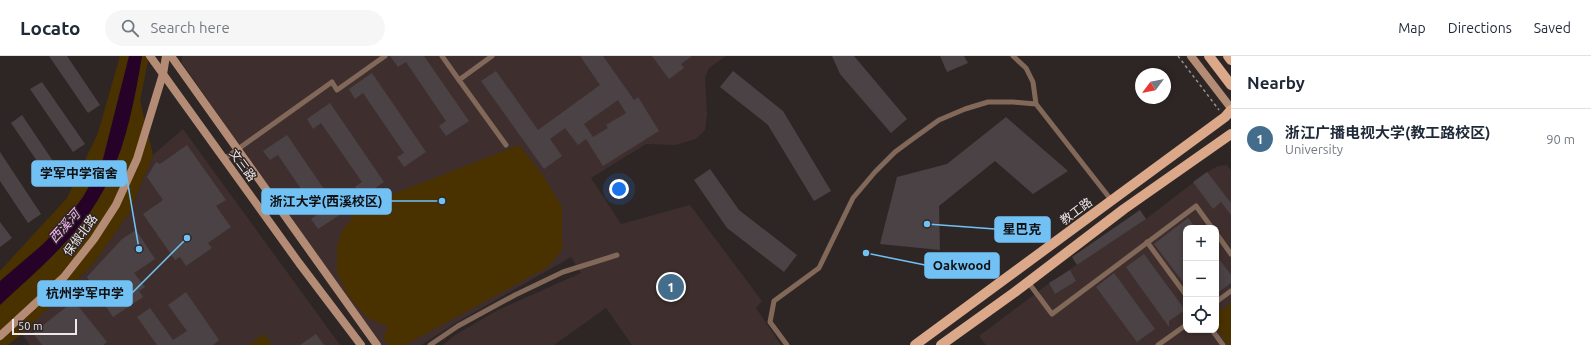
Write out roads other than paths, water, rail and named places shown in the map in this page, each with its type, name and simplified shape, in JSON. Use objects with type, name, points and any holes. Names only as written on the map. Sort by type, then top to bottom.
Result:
[{"type":"main road","name":"文三路","points":[[150,56],[299,263],[361,345]]},
{"type":"main road","name":"保俶北路","points":[[0,336],[64,277],[94,239],[116,205],[137,159],[163,74],[166,56]]},
{"type":"main road","name":"文三路","points":[[171,56],[377,345]]},
{"type":"main road","points":[[1191,56],[1229,112]]},
{"type":"main road","points":[[1209,56],[1231,85]]},
{"type":"main road","points":[[1228,56],[1231,60]]},
{"type":"main road","name":"教工路","points":[[915,345],[1112,201],[1229,112]]},
{"type":"main road","points":[[941,345],[1028,282],[1124,209],[1231,134]]},
{"type":"lane","points":[[224,159],[332,82],[338,90],[386,56]]},
{"type":"lane","points":[[442,56],[506,144]]},
{"type":"lane","points":[[459,80],[492,56]]},
{"type":"lane","points":[[1013,56],[1026,68],[1033,82],[1036,104],[1112,201]]},
{"type":"lane","points":[[787,345],[770,322],[774,301],[819,268],[853,198],[875,172],[895,152],[939,120],[965,109],[988,102],[1036,104]]},
{"type":"lane","points":[[1028,282],[1052,314],[1196,206],[1210,225]]},
{"type":"lane","points":[[1219,237],[1231,254]]},
{"type":"lane","points":[[1147,242],[1183,291]]},
{"type":"lane","points":[[430,345],[458,326],[515,295],[563,272],[618,255]]},
{"type":"lane","points":[[1219,300],[1231,291]]},
{"type":"lane","points":[[1158,345],[1183,327]]},
{"type":"lane","points":[[1214,333],[1223,345]]},
{"type":"water","name":"西溪河","points":[[129,56],[142,56],[126,134],[109,179],[99,198],[75,232],[46,262],[0,305],[0,281],[42,245],[62,225],[83,197],[102,163]]},
{"type":"place","name":"浙江大学(西溪校区)","points":[[442,201]]},
{"type":"place","name":"星巴克","points":[[927,224]]},
{"type":"place","name":"杭州学军中学","points":[[187,238]]},
{"type":"place","name":"学军中学宿舍","points":[[139,249]]},
{"type":"place","name":"Oakwood","points":[[866,253]]},
{"type":"place","name":"浙江广播电视大学(教工路校区)","points":[[671,287]]}]
